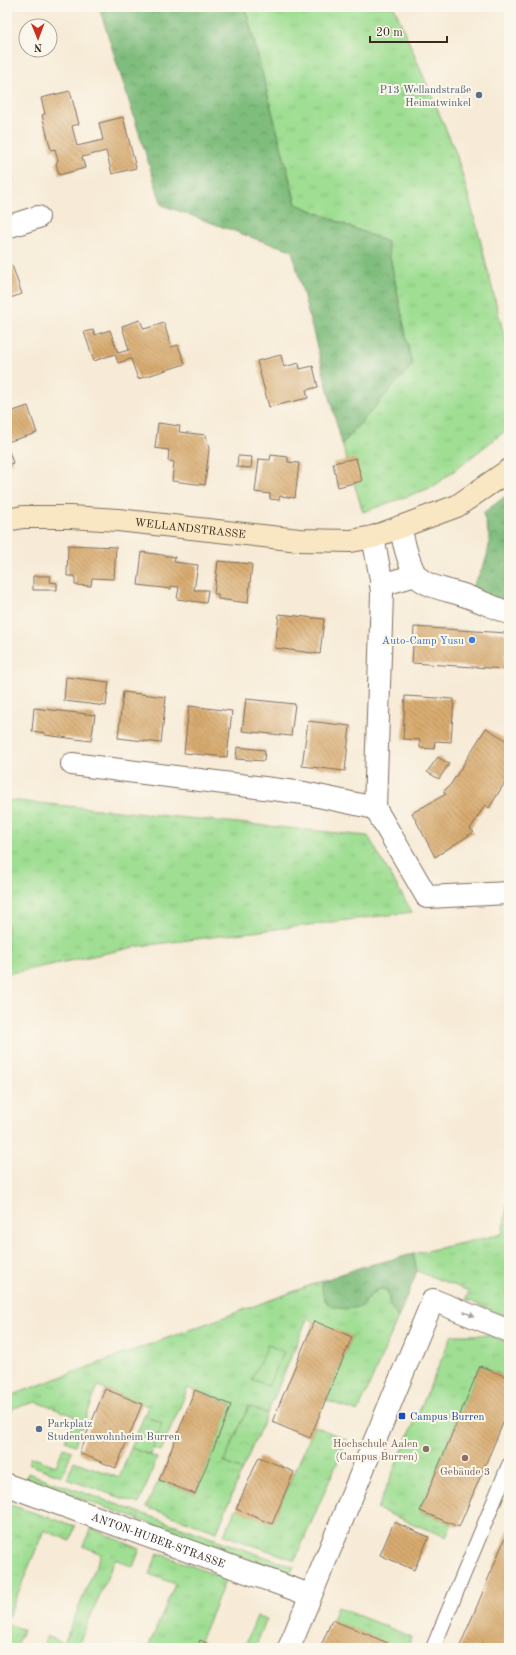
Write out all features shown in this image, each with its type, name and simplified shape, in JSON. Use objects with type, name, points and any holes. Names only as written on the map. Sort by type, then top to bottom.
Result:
[{"type":"main road","name":"WELLANDSTRASSE","points":[[7,520],[23,518],[78,517],[299,540],[351,541],[373,536],[457,506],[509,470]]},
{"type":"street","points":[[7,227],[38,218]]},
{"type":"street","points":[[400,527],[411,564],[416,575],[430,585],[466,596],[509,613]]},
{"type":"street","points":[[373,536],[381,585],[375,808],[427,897],[509,893]]},
{"type":"street","points":[[381,585],[416,575]]},
{"type":"street","points":[[72,764],[304,793],[375,808]]},
{"type":"street","points":[[289,1648],[433,1300],[509,1331]]},
{"type":"street","name":"ANTON-HUBER-STRASSE","points":[[7,1486],[310,1595]]},
{"type":"lane","points":[[433,1648],[509,1465]]},
{"type":"green space","points":[[99,7],[245,7],[296,204],[387,242],[412,365],[342,444],[292,250],[259,240],[162,205]]},
{"type":"green space","points":[[247,7],[394,7],[456,153],[477,227],[509,356],[509,428],[433,487],[363,512],[342,444],[412,365],[387,242],[296,204],[246,10]]},
{"type":"green space","points":[[507,495],[509,497],[509,613],[466,596],[482,569],[489,546],[489,538],[483,513]]},
{"type":"green space","points":[[7,800],[368,836],[412,912],[140,946],[7,974]]},
{"type":"green space","points":[[509,1197],[509,1318],[466,1299],[469,1291],[417,1271],[413,1254],[502,1234]]},
{"type":"green space","points":[[413,1254],[417,1271],[398,1318],[390,1306],[388,1291],[384,1289],[374,1292],[363,1306],[354,1308],[337,1308],[328,1304],[325,1300],[322,1281],[358,1268]]},
{"type":"green space","points":[[322,1281],[322,1287],[363,1306],[370,1296],[379,1289],[386,1290],[389,1301],[398,1318],[358,1412],[326,1400],[352,1337],[307,1319],[267,1414],[249,1406],[224,1462],[242,1470],[217,1532],[146,1507],[159,1480],[195,1494],[231,1404],[188,1388],[161,1451],[152,1448],[162,1423],[144,1416],[148,1406],[98,1386],[75,1445],[65,1441],[75,1416],[36,1402],[13,1408],[10,1417],[7,1416],[7,1397]]},
{"type":"green space","points":[[452,1335],[489,1335],[509,1344],[509,1378],[480,1366],[420,1511],[452,1524],[446,1537],[377,1509]]},
{"type":"green space","points":[[268,1345],[284,1352],[268,1386],[252,1379]]},
{"type":"green space","points":[[249,1406],[267,1414],[242,1470],[224,1462]]},
{"type":"green space","points":[[144,1416],[162,1423],[150,1455],[131,1448]]},
{"type":"green space","points":[[315,1426],[347,1440],[295,1560],[224,1535],[236,1509],[272,1523]]},
{"type":"green space","points":[[63,1448],[72,1451],[62,1476],[28,1464],[31,1457],[56,1466]]},
{"type":"green space","points":[[131,1448],[157,1458],[139,1504],[67,1479],[74,1461],[119,1478]]},
{"type":"green space","points":[[28,1473],[294,1567],[290,1574],[26,1479]]},
{"type":"green space","points":[[7,1504],[75,1526],[70,1541],[44,1530],[7,1620]]},
{"type":"green space","points":[[91,1528],[140,1549],[133,1567],[115,1559],[77,1648],[43,1647],[47,1636],[64,1643],[101,1554],[83,1546]]},
{"type":"green space","points":[[158,1553],[226,1579],[197,1648],[148,1648],[175,1584],[149,1574]]},
{"type":"green space","points":[[337,1607],[412,1637],[407,1648],[399,1648],[332,1620]]},
{"type":"green space","points":[[257,1616],[267,1619],[255,1648],[244,1648]]},
{"type":"green space","points":[[7,1623],[23,1630],[15,1648],[7,1648]]},
{"type":"building","points":[[70,91],[79,124],[72,126],[77,146],[103,140],[99,123],[123,117],[136,168],[112,174],[106,151],[82,157],[85,168],[59,175],[55,149],[51,150],[42,115],[45,114],[41,98]]},
{"type":"building","points":[[7,161],[12,179],[7,180]]},
{"type":"building","points":[[12,265],[22,294],[7,299],[7,267]]},
{"type":"building","points":[[140,320],[144,329],[164,323],[171,347],[178,345],[185,364],[138,379],[131,359],[118,363],[115,354],[94,361],[84,332],[93,330],[95,335],[110,330],[118,353],[129,350],[122,326]]},
{"type":"building","points":[[281,355],[284,367],[299,363],[300,369],[313,366],[318,387],[306,390],[308,398],[269,407],[257,361]]},
{"type":"building","points":[[28,406],[37,433],[7,442],[7,413]]},
{"type":"building","points":[[158,423],[180,426],[179,432],[206,435],[209,449],[205,485],[172,481],[174,462],[168,461],[169,450],[155,448]]},
{"type":"building","points":[[7,445],[13,463],[7,465]]},
{"type":"building","points":[[271,455],[288,457],[288,462],[299,463],[295,498],[280,496],[279,500],[270,499],[270,494],[255,492],[259,459],[270,460]]},
{"type":"building","points":[[238,456],[252,457],[251,468],[237,467]]},
{"type":"building","points":[[356,458],[362,481],[338,487],[333,463]]},
{"type":"building","points":[[68,545],[116,547],[114,579],[92,578],[91,586],[75,585],[75,576],[67,576]]},
{"type":"building","points":[[142,552],[175,557],[174,562],[198,565],[194,590],[208,590],[206,603],[177,599],[179,587],[171,586],[171,589],[138,585]]},
{"type":"building","points":[[218,561],[252,564],[248,603],[218,599],[218,594],[214,594]]},
{"type":"building","points":[[33,576],[51,576],[50,582],[57,583],[57,590],[33,590]]},
{"type":"building","points":[[279,614],[324,619],[320,654],[275,648]]},
{"type":"building","points":[[414,627],[506,633],[504,669],[412,663]]},
{"type":"building","points":[[66,677],[109,682],[106,706],[64,701]]},
{"type":"building","points":[[7,683],[11,683],[8,713],[7,713]]},
{"type":"building","points":[[123,692],[166,697],[161,743],[118,738]]},
{"type":"building","points":[[405,696],[454,699],[451,742],[435,741],[434,749],[420,748],[420,740],[403,739]]},
{"type":"building","points":[[246,699],[295,704],[291,736],[242,731]]},
{"type":"building","points":[[189,706],[232,711],[227,757],[184,753]]},
{"type":"building","points":[[34,708],[95,715],[91,741],[45,735],[45,733],[32,731]]},
{"type":"building","points":[[308,721],[350,726],[345,771],[302,766]]},
{"type":"building","points":[[486,728],[509,742],[509,776],[489,808],[485,805],[470,829],[474,832],[435,857],[412,813],[446,794],[443,792],[451,784]]},
{"type":"building","points":[[237,747],[265,750],[264,761],[236,759]]},
{"type":"building","points":[[438,757],[449,764],[439,779],[427,772]]},
{"type":"building","points":[[314,1321],[352,1337],[310,1438],[272,1422]]},
{"type":"building","name":"Gebäude 3","points":[[480,1366],[509,1378],[509,1409],[459,1527],[420,1511]]},
{"type":"building","points":[[105,1389],[142,1404],[116,1468],[79,1453]]},
{"type":"building","points":[[195,1390],[231,1405],[195,1494],[159,1480]]},
{"type":"building","points":[[259,1457],[294,1472],[272,1524],[236,1509]]},
{"type":"building","points":[[394,1522],[429,1537],[414,1570],[380,1555]]},
{"type":"building","points":[[509,1528],[509,1648],[459,1648],[477,1606]]},
{"type":"building","points":[[332,1620],[369,1635],[399,1648],[320,1648]]},
{"type":"building","points":[[200,1640],[210,1645],[218,1648],[197,1648]]},
{"type":"place","name":"P13 Wellandstraße Heimatwinkel","points":[[479,95]]},
{"type":"place","name":"Auto-Camp Yusu","points":[[472,640]]},
{"type":"place","name":"Campus Burren","points":[[402,1416]]},
{"type":"place","name":"Parkplatz Studentenwohnheim Burren","points":[[39,1429]]},
{"type":"place","name":"Hochschule Aalen (Campus Burren)","points":[[426,1449]]},
{"type":"place","name":"Gebäude 3","points":[[465,1458]]}]
